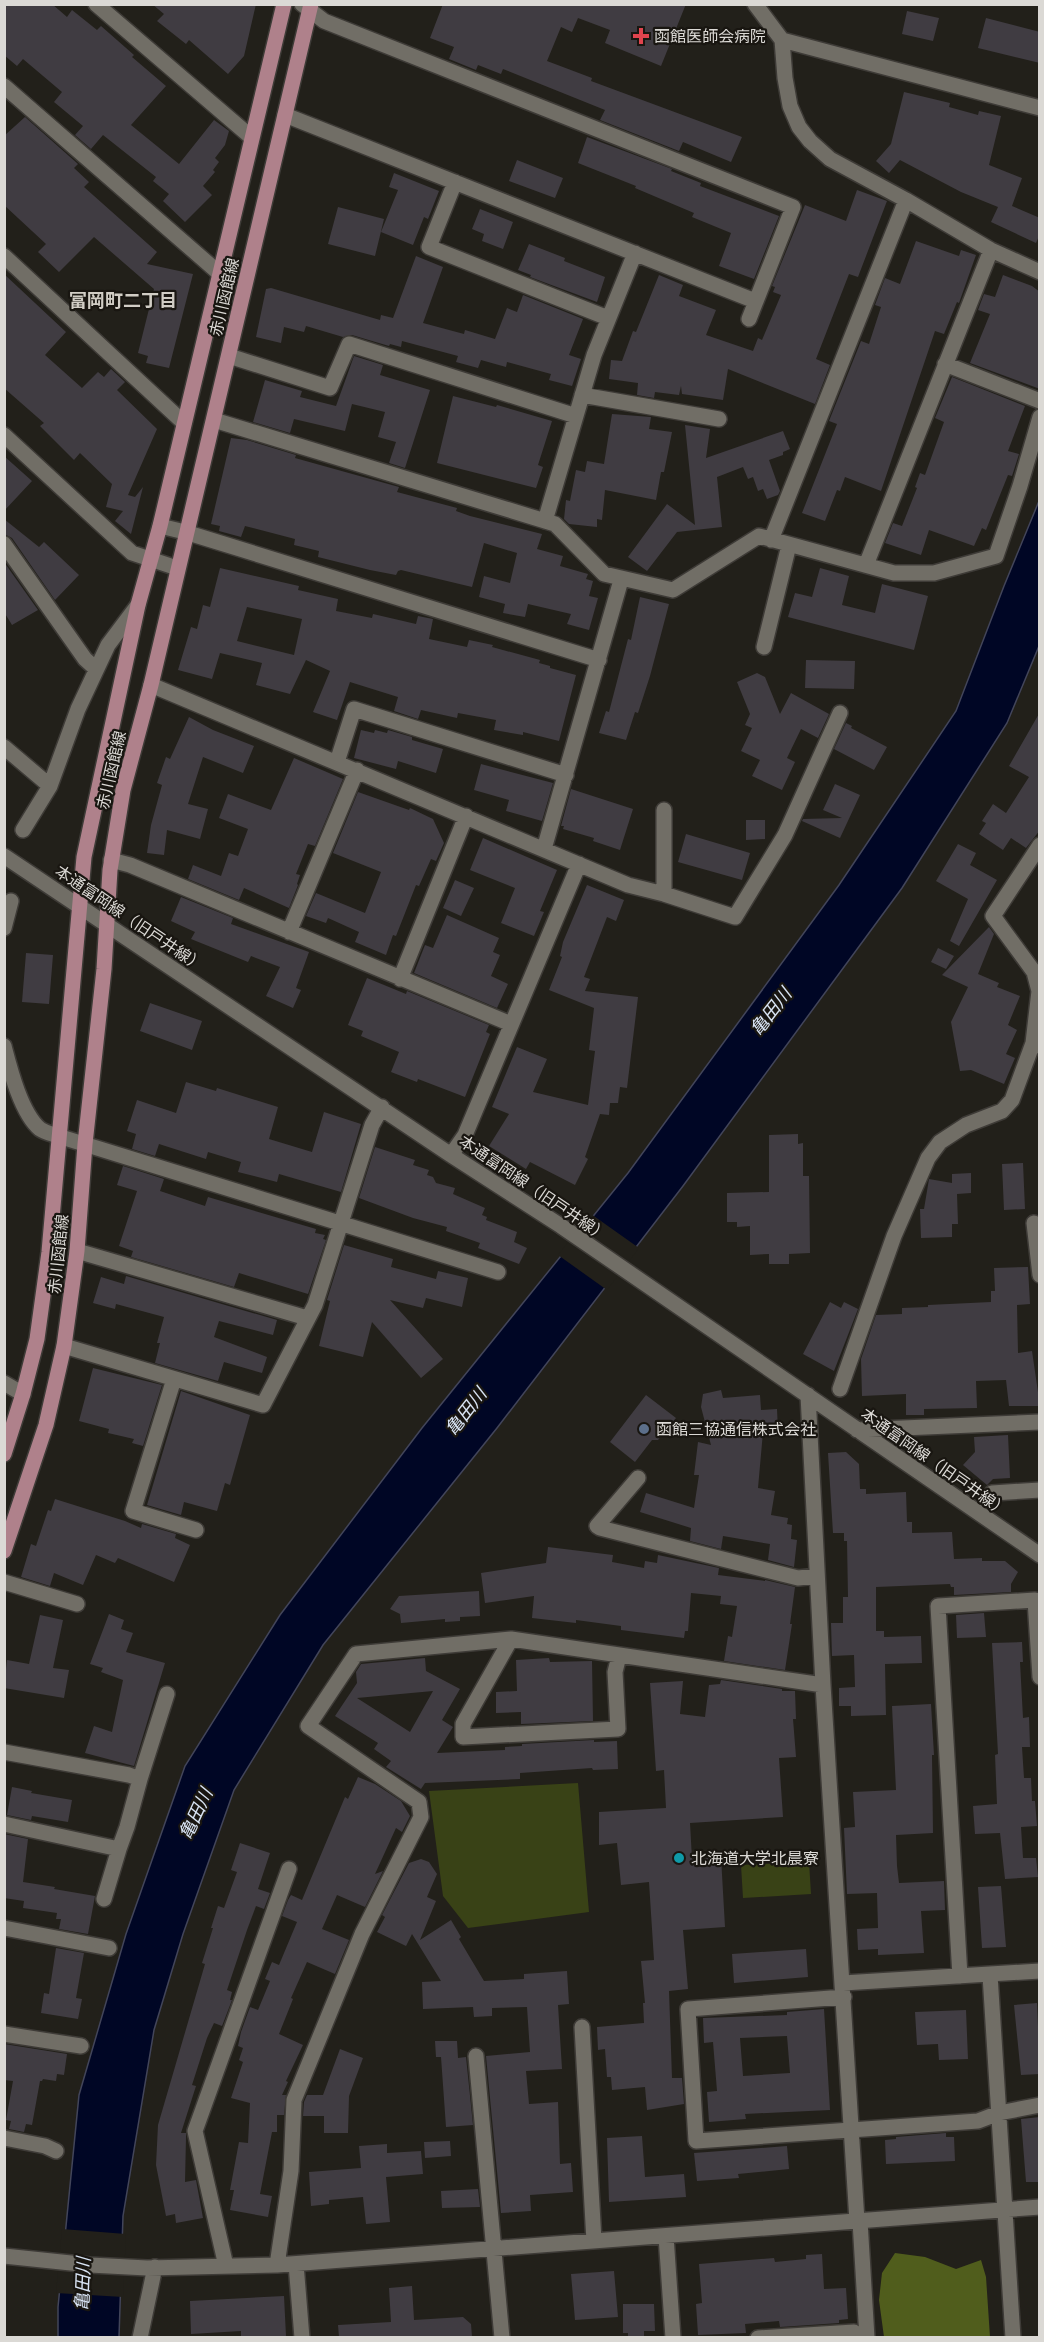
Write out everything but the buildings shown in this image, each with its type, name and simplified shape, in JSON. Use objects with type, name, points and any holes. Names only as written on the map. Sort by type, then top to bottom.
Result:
[{"type":"main road","name":"赤川函館線","points":[[4,1454],[37,1339],[49,1252],[57,1136],[84,857],[138,605],[160,526],[284,4]]},
{"type":"main road","name":"赤川函館線","points":[[4,1551],[46,1425],[64,1346],[77,1251],[111,860],[123,790],[151,685],[214,420],[308,7]]},
{"type":"street","points":[[96,4],[251,137]]},
{"type":"street","points":[[755,4],[782,40],[790,106],[810,141],[830,159],[991,250],[1038,273]]},
{"type":"street","points":[[308,7],[324,21],[793,207],[748,319]]},
{"type":"street","points":[[782,40],[1040,108]]},
{"type":"street","points":[[4,86],[219,273]]},
{"type":"street","points":[[285,115],[755,301]]},
{"type":"street","points":[[455,182],[429,248],[608,318]]},
{"type":"street","points":[[771,540],[906,200]]},
{"type":"street","points":[[866,565],[991,250]]},
{"type":"street","points":[[545,521],[594,355],[635,253]]},
{"type":"street","points":[[4,256],[184,423]]},
{"type":"street","points":[[229,356],[330,388],[349,344],[576,416]]},
{"type":"street","points":[[945,364],[1040,401]]},
{"type":"street","points":[[582,395],[719,419]]},
{"type":"street","points":[[214,420],[555,524],[604,574],[621,580],[673,590],[759,536],[894,573],[934,573],[996,556],[1040,417]]},
{"type":"street","points":[[4,435],[132,553],[177,568]]},
{"type":"street","points":[[160,526],[186,532],[599,660]]},
{"type":"street","points":[[4,544],[85,659],[96,669]]},
{"type":"street","points":[[764,647],[789,545]]},
{"type":"street","points":[[544,849],[621,580]]},
{"type":"street","points":[[23,830],[50,786],[78,709],[108,645],[138,605]]},
{"type":"street","points":[[151,685],[628,885],[735,917],[785,835],[840,712]]},
{"type":"street","points":[[337,762],[354,709],[566,775]]},
{"type":"street","points":[[4,747],[50,786]]},
{"type":"street","points":[[289,932],[357,770]]},
{"type":"street","points":[[664,810],[664,894]]},
{"type":"street","points":[[400,979],[466,816]]},
{"type":"street","points":[[840,1389],[894,1236],[928,1158],[940,1142],[966,1125],[1002,1110],[1012,1100],[1036,1045],[1039,992],[1034,972],[993,916],[1040,845]]},
{"type":"street","name":"本通富岡線（旧戸井線）","points":[[4,856],[561,1226],[1040,1555]]},
{"type":"street","points":[[111,860],[511,1024]]},
{"type":"street","points":[[451,1155],[465,1135],[579,864]]},
{"type":"street","points":[[4,928],[11,901]]},
{"type":"street","points":[[4,1046],[12,1076],[27,1111],[40,1129],[498,1272]]},
{"type":"street","points":[[64,1346],[263,1405],[315,1305],[372,1125],[382,1107]]},
{"type":"street","points":[[1034,1223],[1040,1275]]},
{"type":"street","points":[[77,1251],[307,1318]]},
{"type":"street","points":[[174,1379],[133,1511],[196,1530]]},
{"type":"street","points":[[4,1383],[23,1394]]},
{"type":"street","points":[[758,2337],[860,2335],[859,2221],[823,1685],[808,1395]]},
{"type":"street","points":[[857,1430],[1040,1422]]},
{"type":"street","points":[[638,1478],[597,1526],[798,1578],[818,1576]]},
{"type":"street","points":[[992,1493],[1040,1490]]},
{"type":"street","points":[[4,1582],[77,1604]]},
{"type":"street","points":[[960,1976],[938,1606],[1035,1600],[1040,1677]]},
{"type":"street","points":[[277,2265],[291,2170],[294,2100],[362,1934],[422,1817],[419,1802],[308,1726],[356,1654],[511,1639],[823,1685]]},
{"type":"street","points":[[511,1639],[463,1724],[463,1737],[618,1729],[615,1672],[619,1656]]},
{"type":"street","points":[[104,1899],[167,1694]]},
{"type":"street","points":[[4,1752],[129,1774],[140,1779]]},
{"type":"street","points":[[4,1824],[119,1849]]},
{"type":"street","points":[[226,2266],[195,2131],[289,1869]]},
{"type":"street","points":[[4,1928],[109,1948]]},
{"type":"street","points":[[1040,1971],[960,1976],[688,2009],[696,2141],[852,2128],[978,2121],[999,2113],[1040,2105]]},
{"type":"street","points":[[990,1975],[1013,2337]]},
{"type":"street","points":[[582,2027],[594,2241]]},
{"type":"street","points":[[4,2034],[81,2046]]},
{"type":"street","points":[[476,2056],[502,2337]]},
{"type":"street","points":[[4,2138],[45,2146],[56,2151]]},
{"type":"street","points":[[4,2256],[151,2267],[277,2265],[1040,2207]]},
{"type":"street","points":[[666,2236],[673,2337]]},
{"type":"street","points":[[296,2264],[302,2337]]},
{"type":"street","points":[[140,2337],[151,2267]]},
{"type":"green space","points":[[578,1783],[589,1912],[468,1928],[443,1896],[429,1791]]},
{"type":"green space","points":[[809,1862],[811,1894],[743,1898],[741,1865]]},
{"type":"green space","points":[[895,2253],[925,2257],[956,2269],[981,2260],[986,2277],[990,2337],[884,2337],[879,2300],[882,2273]]},
{"type":"water","name":"亀田川","points":[[1039,501],[1039,646],[1007,723],[902,888],[683,1186],[497,1428],[323,1645],[234,1790],[183,1934],[154,2030],[123,2216],[119,2337],[58,2338],[58,2307],[79,2095],[126,1934],[185,1766],[280,1615],[422,1428],[628,1173],[839,885],[956,711]]},
{"type":"pier","points":[[591,1214],[639,1248],[607,1290],[558,1255]]},
{"type":"pier","points":[[62,2229],[126,2234],[123,2297],[56,2293]]},
{"type":"place","name":"函館医師会病院","points":[[641,36]]},
{"type":"place","name":"函館三協通信株式会社","points":[[644,1429]]},
{"type":"place","name":"北海道大学北晨寮","points":[[679,1858]]},
{"type":"district","name":"富岡町二丁目","points":[[123,301]]}]
